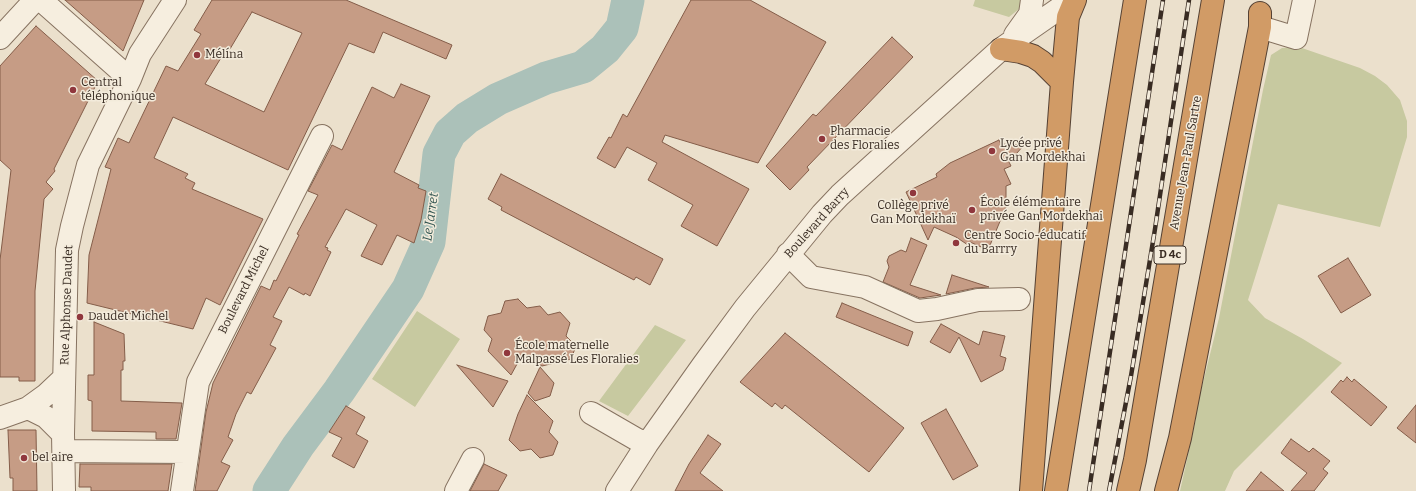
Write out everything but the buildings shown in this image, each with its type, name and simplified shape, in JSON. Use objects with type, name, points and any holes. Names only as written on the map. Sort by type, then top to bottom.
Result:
[{"type":"highway","points":[[1031,491],[1062,82],[1068,18],[1075,0]]},
{"type":"highway","points":[[1056,491],[1135,4]]},
{"type":"highway","name":"Avenue Jean-Paul Sartre","points":[[1128,491],[1135,460],[1212,9]]},
{"type":"highway","points":[[1166,491],[1180,438],[1261,13]]},
{"type":"highway","points":[[1005,46],[1033,56],[1042,62],[1062,82]]},
{"type":"street","points":[[0,38],[35,0]]},
{"type":"street","points":[[41,0],[130,80]]},
{"type":"street","name":"Rue Alphonse Daudet","points":[[64,491],[64,378],[67,250],[88,165],[130,80],[140,54],[175,0]]},
{"type":"street","name":"Boulevard Barry","points":[[617,491],[648,444],[741,314],[788,254],[822,214],[840,195],[1005,46],[1060,8],[1066,0]]},
{"type":"street","points":[[1261,13],[1296,38],[1304,0]]},
{"type":"street","points":[[1005,46],[1035,5]]},
{"type":"street","name":"Boulevard Michel","points":[[182,491],[198,382],[322,136]]},
{"type":"street","points":[[788,254],[811,278],[865,287],[918,312],[978,300],[1019,299]]},
{"type":"street","points":[[0,418],[28,408],[46,395],[64,378]]},
{"type":"street","points":[[28,408],[46,418],[64,442],[187,452]]},
{"type":"street","points":[[591,413],[636,440],[648,444]]},
{"type":"street","points":[[456,491],[473,459]]},
{"type":"green space","points":[[975,0],[1021,0],[1019,9],[1009,17],[973,6]]},
{"type":"green space","points":[[1299,47],[1360,68],[1375,76],[1387,85],[1400,100],[1407,121],[1407,137],[1380,227],[1278,204],[1248,300],[1265,318],[1342,363],[1234,471],[1225,491],[1180,491],[1196,419],[1194,419],[1219,318],[1271,55],[1282,48]]},
{"type":"green space","points":[[417,311],[460,339],[415,407],[372,379]]},
{"type":"green space","points":[[655,325],[686,340],[628,416],[599,401]]},
{"type":"waterway","name":"Le Jarret","points":[[269,491],[298,446],[339,391],[408,289],[429,242],[439,154],[450,133],[467,118],[498,99],[546,78],[583,67],[605,49],[622,28],[628,0]]},
{"type":"railway","points":[[1089,491],[1163,0]]},
{"type":"railway","points":[[1109,491],[1131,376],[1155,229],[1189,0]]},
{"type":"place","name":"Mélína","points":[[197,55]]},
{"type":"place","name":"Central téléphonique","points":[[73,90]]},
{"type":"place","name":"Pharmacie des Floralies","points":[[822,139]]},
{"type":"place","name":"Lycée privé Gan Mordekhai","points":[[992,151]]},
{"type":"place","name":"Collège privé Gan Mordekhaï","points":[[913,193]]},
{"type":"place","name":"École élémentaire privée Gan Mordekhai","points":[[972,210]]},
{"type":"place","name":"Centre Socio-éducatif du Barrry","points":[[956,243]]},
{"type":"place","name":"Daudet Michel","points":[[80,317]]},
{"type":"place","name":"École maternelle Malpassé Les Floralies","points":[[507,353]]},
{"type":"place","name":"bel aire","points":[[24,458]]}]
